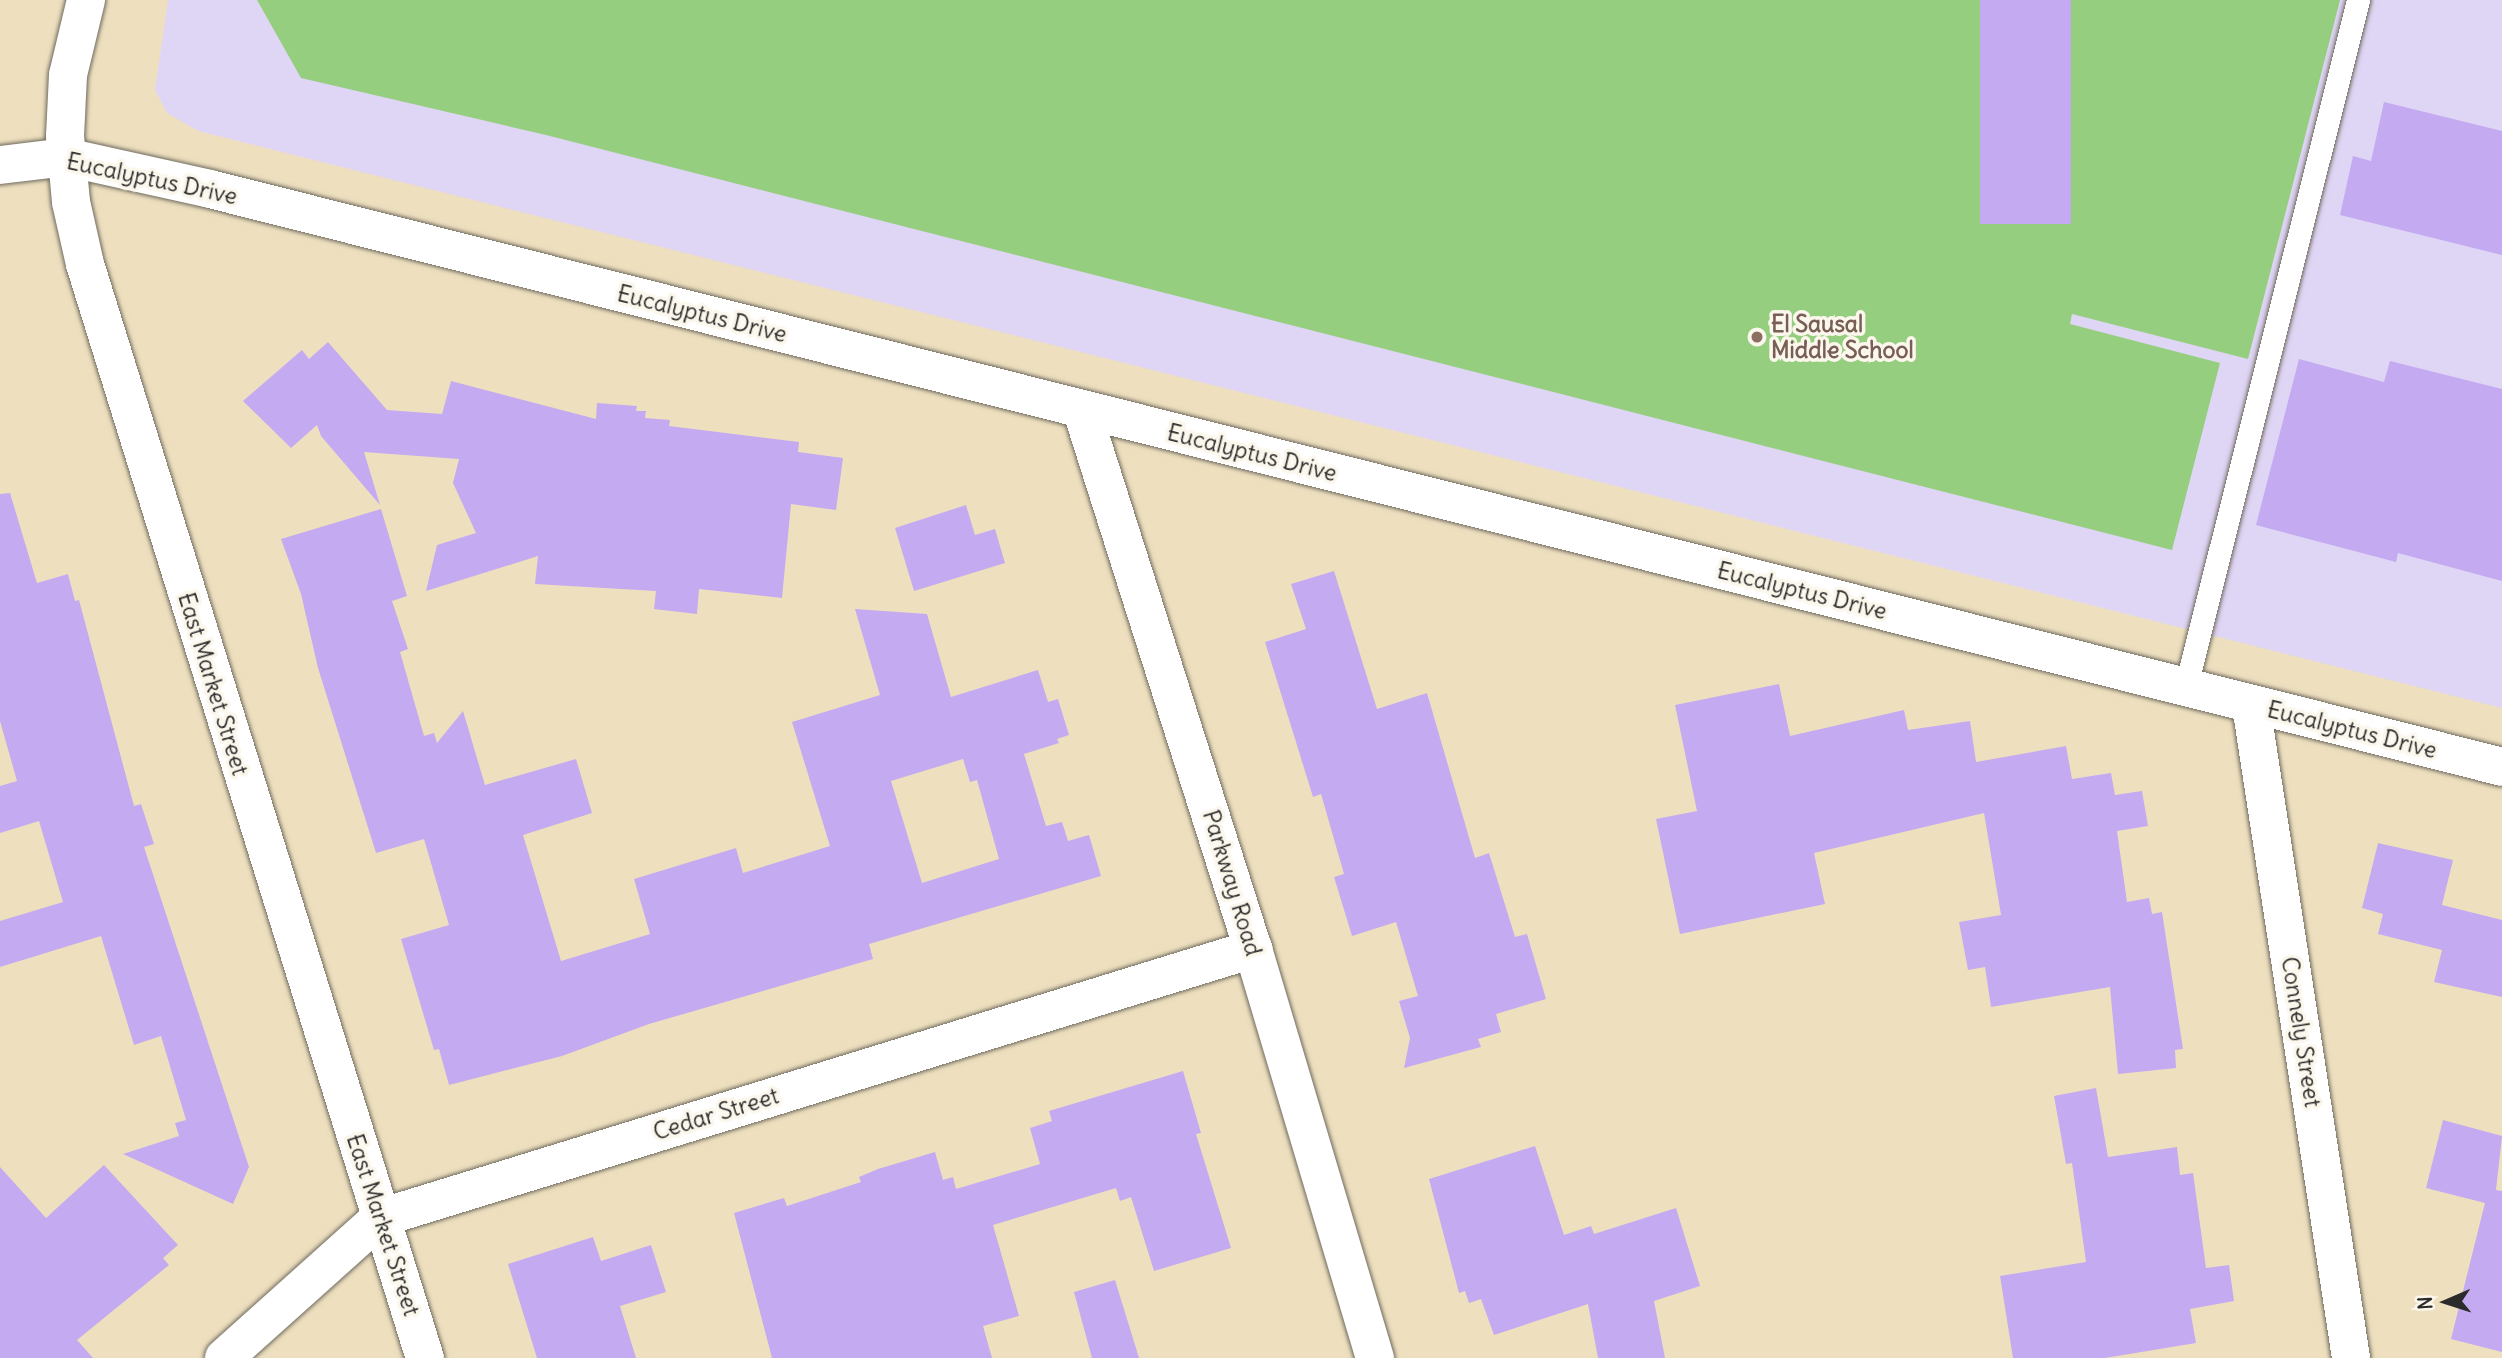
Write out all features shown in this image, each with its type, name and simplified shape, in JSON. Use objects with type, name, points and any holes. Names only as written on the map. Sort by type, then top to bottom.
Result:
[{"type":"street","name":"East Market Street","points":[[86,0],[68,75],[66,157],[85,264],[425,1358]]},
{"type":"street","name":"Eucalyptus Drive","points":[[0,165],[66,157],[210,189],[2502,767]]},
{"type":"street","name":"Parkway Road","points":[[1082,411],[1253,948],[1375,1358]]},
{"type":"street","name":"Connely Street","points":[[2251,705],[2351,1358]]},
{"type":"street","name":"Cedar Street","points":[[223,1358],[380,1218],[1253,948]]},
{"type":"lane","points":[[2186,687],[2358,0]]},
{"type":"shaded area","name":"El Sausal Middle School","points":[[168,0],[2502,0],[2502,708],[198,131],[167,113],[155,90]]},
{"type":"green space","name":"El Sausal Middle School","points":[[257,0],[2340,0],[2248,359],[2072,314],[2070,324],[2220,363],[2172,550],[546,135],[301,78]]},
{"type":"building","points":[[1980,0],[2071,0],[2071,224],[1980,224]]},
{"type":"building","points":[[2384,102],[2502,131],[2502,255],[2340,215],[2353,156],[2371,161]]},
{"type":"building","points":[[328,342],[387,410],[442,414],[451,381],[596,419],[597,403],[637,406],[636,411],[646,411],[645,418],[670,420],[669,426],[799,442],[798,452],[843,458],[836,510],[791,504],[782,598],[699,589],[697,614],[654,609],[656,591],[535,584],[538,556],[426,591],[437,545],[476,533],[453,483],[459,459],[364,452],[380,505],[321,436],[317,425],[291,448],[243,401],[302,350],[309,359]]},
{"type":"building","points":[[2299,359],[2384,382],[2390,361],[2502,389],[2502,581],[2398,553],[2396,562],[2256,525]]},
{"type":"building","points":[[10,493],[37,583],[68,574],[75,601],[79,600],[134,806],[141,804],[154,844],[144,847],[249,1167],[233,1204],[123,1154],[179,1136],[175,1123],[186,1120],[161,1036],[134,1045],[101,936],[0,967],[0,921],[63,902],[39,821],[0,833],[0,786],[17,781],[0,721],[0,494]]},
{"type":"building","points":[[966,505],[975,535],[995,529],[1005,563],[914,591],[895,528]]},
{"type":"building","points":[[381,509],[407,596],[392,601],[408,649],[400,652],[424,736],[434,733],[437,743],[463,711],[485,785],[576,759],[592,813],[523,835],[561,961],[650,934],[634,879],[736,848],[743,873],[830,846],[792,722],[880,695],[855,609],[927,614],[951,697],[1038,670],[1048,702],[1058,699],[1069,735],[1057,739],[1059,743],[1024,754],[1046,826],[1062,822],[1068,841],[1089,835],[1101,876],[869,944],[873,959],[649,1024],[562,1056],[449,1085],[439,1049],[434,1050],[401,939],[449,925],[424,839],[376,853],[318,668],[301,594],[281,539]],"holes":[[[963,759],[970,782],[977,780],[999,859],[922,883],[891,781]]]},
{"type":"building","points":[[1334,571],[1377,709],[1427,693],[1475,858],[1489,853],[1515,937],[1527,934],[1546,999],[1496,1014],[1501,1032],[1478,1039],[1481,1047],[1404,1068],[1410,1038],[1399,1001],[1418,996],[1396,922],[1352,936],[1334,877],[1344,874],[1321,794],[1313,797],[1265,642],[1306,629],[1291,584]]},
{"type":"building","points":[[1779,684],[1790,736],[1904,710],[1908,730],[1970,721],[1976,762],[2066,746],[2072,779],[2111,773],[2115,795],[2142,791],[2148,826],[2117,831],[2127,902],[2149,898],[2152,914],[2162,912],[2183,1049],[2175,1050],[2176,1068],[2118,1074],[2110,987],[1991,1007],[1985,967],[1968,970],[1959,922],[2001,915],[1984,813],[1814,853],[1825,904],[1680,934],[1656,819],[1697,811],[1675,705]]},
{"type":"building","points":[[2378,843],[2453,860],[2442,905],[2502,920],[2502,997],[2434,982],[2442,950],[2378,934],[2383,914],[2362,908]]},
{"type":"building","points":[[1183,1071],[1201,1133],[1196,1134],[1231,1248],[1154,1271],[1131,1197],[1120,1201],[1116,1188],[993,1225],[1019,1316],[983,1326],[992,1358],[772,1358],[734,1213],[784,1198],[787,1206],[861,1182],[859,1177],[878,1169],[935,1152],[943,1180],[953,1177],[956,1189],[1040,1164],[1030,1128],[1052,1121],[1049,1111]]},
{"type":"building","points":[[2096,1088],[2108,1157],[2177,1147],[2180,1175],[2193,1173],[2206,1268],[2229,1265],[2234,1301],[2190,1309],[2196,1343],[2105,1358],[2013,1358],[2000,1276],[2086,1262],[2072,1163],[2066,1164],[2054,1096]]},
{"type":"building","points":[[2443,1120],[2502,1136],[2496,1190],[2502,1191],[2502,1352],[2451,1339],[2485,1203],[2426,1188]]},
{"type":"building","points":[[1535,1146],[1564,1235],[1591,1226],[1594,1234],[1676,1208],[1700,1286],[1654,1301],[1665,1358],[1598,1358],[1588,1304],[1494,1335],[1481,1299],[1469,1303],[1465,1291],[1459,1293],[1429,1179]]},
{"type":"building","points":[[104,1165],[178,1245],[163,1258],[169,1265],[77,1340],[93,1358],[0,1358],[0,1167],[46,1218]]},
{"type":"building","points":[[593,1237],[601,1261],[651,1245],[666,1292],[620,1306],[636,1358],[537,1358],[508,1264]]},
{"type":"building","points":[[1115,1280],[1139,1358],[1092,1358],[1074,1292]]},
{"type":"place","name":"El Sausal Middle School","points":[[1757,337]]}]
